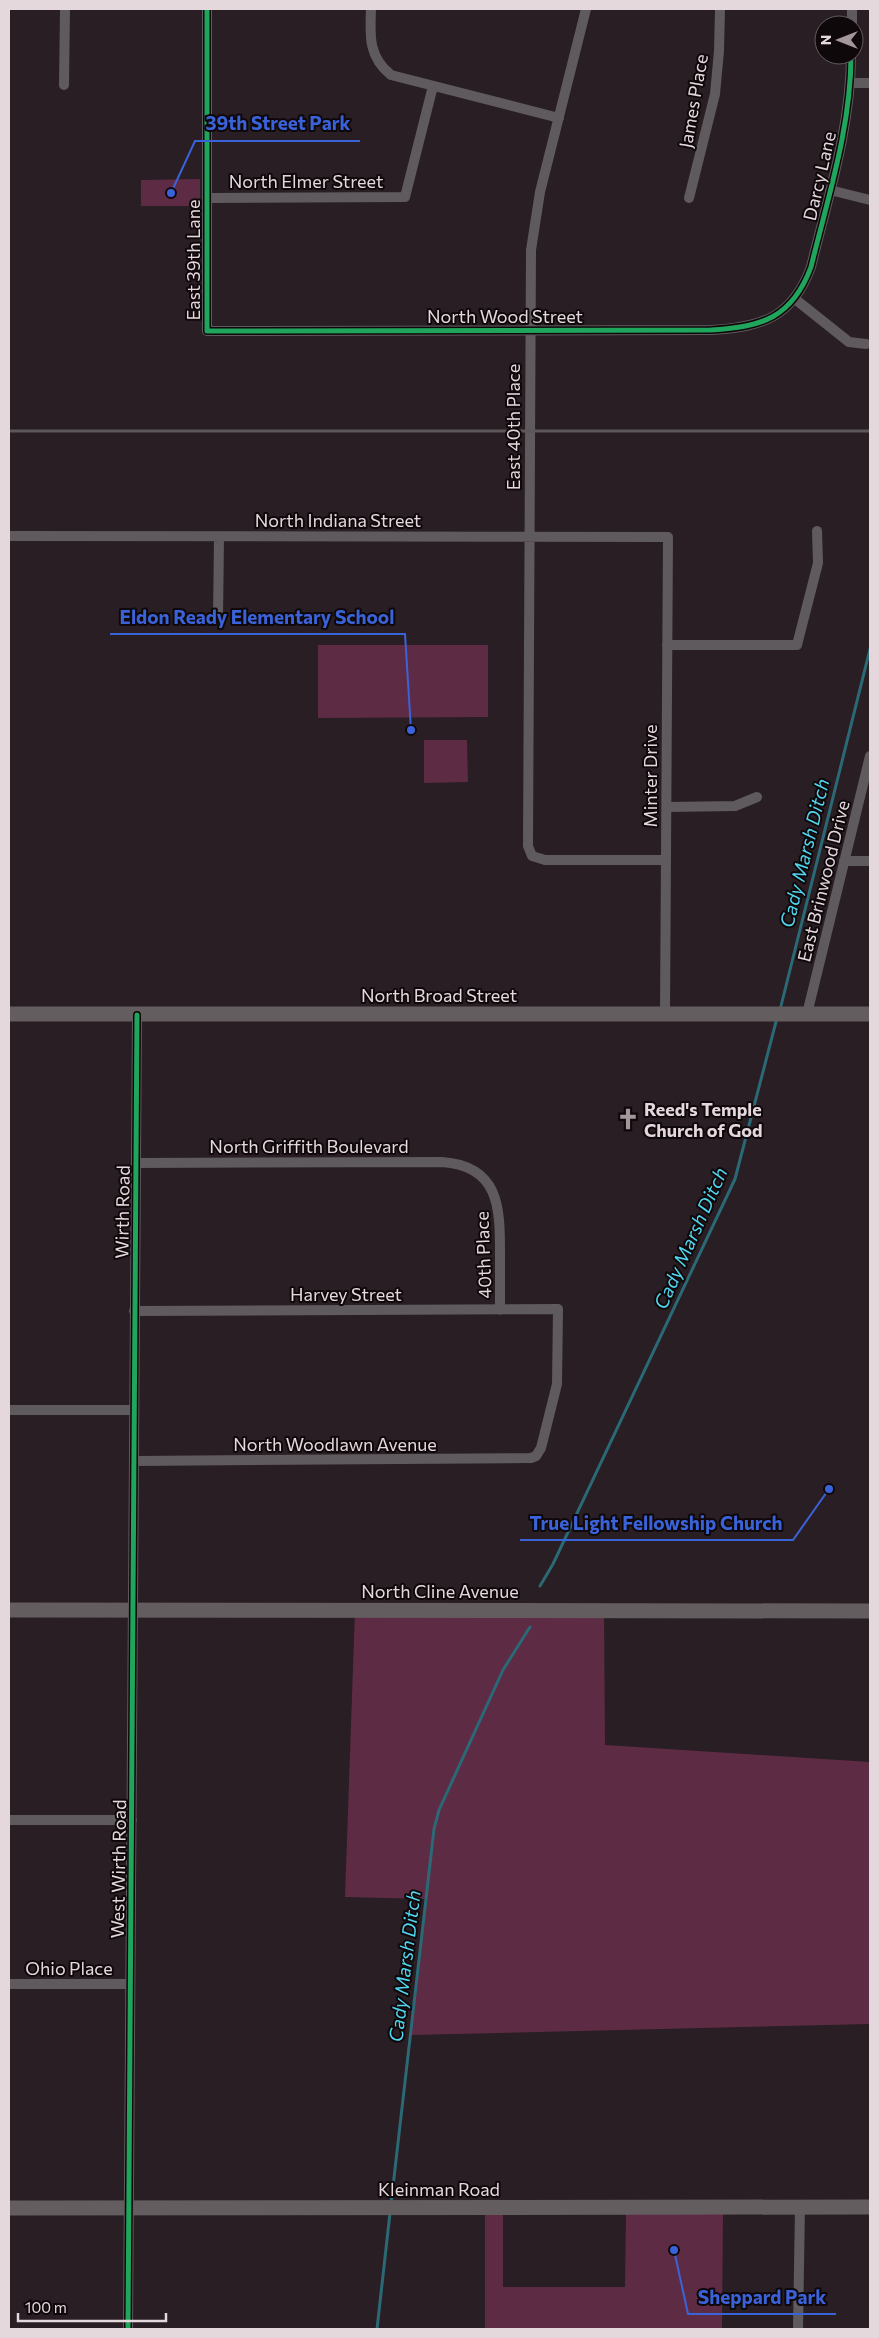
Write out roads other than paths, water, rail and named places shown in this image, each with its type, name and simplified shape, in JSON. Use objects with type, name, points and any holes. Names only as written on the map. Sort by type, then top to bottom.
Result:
[{"type":"street","points":[[64,85],[65,9]]},
{"type":"street","name":"East 39th Lane","points":[[207,331],[208,9]]},
{"type":"street","points":[[370,9],[371,46],[378,62],[391,75],[559,118]]},
{"type":"street","name":"East 40th Place","points":[[586,9],[534,228],[531,263],[529,852],[538,859],[545,860],[666,860]]},
{"type":"street","name":"James Place","points":[[690,198],[715,94],[720,9]]},
{"type":"street","name":"Darcy Lane","points":[[795,299],[805,284],[811,267],[830,190],[844,131],[851,84],[852,65]]},
{"type":"street","points":[[851,84],[870,84]]},
{"type":"street","name":"North Elmer Street","points":[[207,198],[405,197],[433,86]]},
{"type":"street","points":[[830,190],[870,200]]},
{"type":"street","points":[[795,299],[849,342],[866,344]]},
{"type":"street","name":"North Wood Street","points":[[207,331],[711,330],[758,324],[772,318],[795,299]]},
{"type":"street","points":[[667,645],[797,645],[818,563],[818,531]]},
{"type":"street","name":"North Indiana Street","points":[[9,536],[668,537]]},
{"type":"street","points":[[218,618],[219,536]]},
{"type":"street","name":"Minter Drive","points":[[665,1014],[668,537]]},
{"type":"street","name":"East Brinwood Drive","points":[[807,1014],[870,756]]},
{"type":"street","points":[[667,807],[735,806],[757,797]]},
{"type":"street","points":[[844,861],[870,861]]},
{"type":"street","name":"North Broad Street","points":[[9,1014],[870,1014]]},
{"type":"street","name":"Wirth Road","points":[[134,1410],[137,1015]]},
{"type":"street","name":"North Griffith Boulevard","points":[[137,1163],[442,1162],[463,1166],[479,1175]]},
{"type":"street","name":"40th Place","points":[[479,1175],[494,1194],[500,1216],[500,1310]]},
{"type":"street","name":"Harvey Street","points":[[134,1311],[558,1310],[557,1384],[541,1448],[536,1456]]},
{"type":"street","points":[[9,1410],[134,1410]]},
{"type":"street","name":"West Wirth Road","points":[[128,2329],[134,1410]]},
{"type":"street","name":"North Woodlawn Avenue","points":[[134,1461],[526,1459],[536,1456]]},
{"type":"street","name":"North Cline Avenue","points":[[9,1610],[870,1611]]},
{"type":"street","points":[[9,1820],[132,1820]]},
{"type":"street","name":"Ohio Place","points":[[9,1984],[130,1984]]},
{"type":"street","points":[[798,2329],[800,2206]]},
{"type":"street","name":"Kleinman Road","points":[[9,2208],[870,2207]]},
{"type":"waterway","name":"Cady Marsh Ditch","points":[[780,1010],[870,649]]},
{"type":"waterway","name":"Cady Marsh Ditch","points":[[540,1586],[553,1564],[735,1179],[777,1018]]},
{"type":"waterway","name":"Cady Marsh Ditch","points":[[391,2204],[434,1829],[439,1810],[503,1670],[530,1627]]},
{"type":"waterway","name":"Cady Marsh Ditch","points":[[377,2329],[390,2213]]},
{"type":"railway","points":[[9,431],[870,431]]},
{"type":"place","name":"39th Street Park","points":[[171,193]]},
{"type":"place","name":"Eldon Ready Elementary School","points":[[411,730]]},
{"type":"place","name":"Reed's Temple Church of God","points":[[628,1119]]},
{"type":"place","name":"True Light Fellowship Church","points":[[829,1489]]},
{"type":"place","name":"Sheppard Park","points":[[674,2250]]}]
